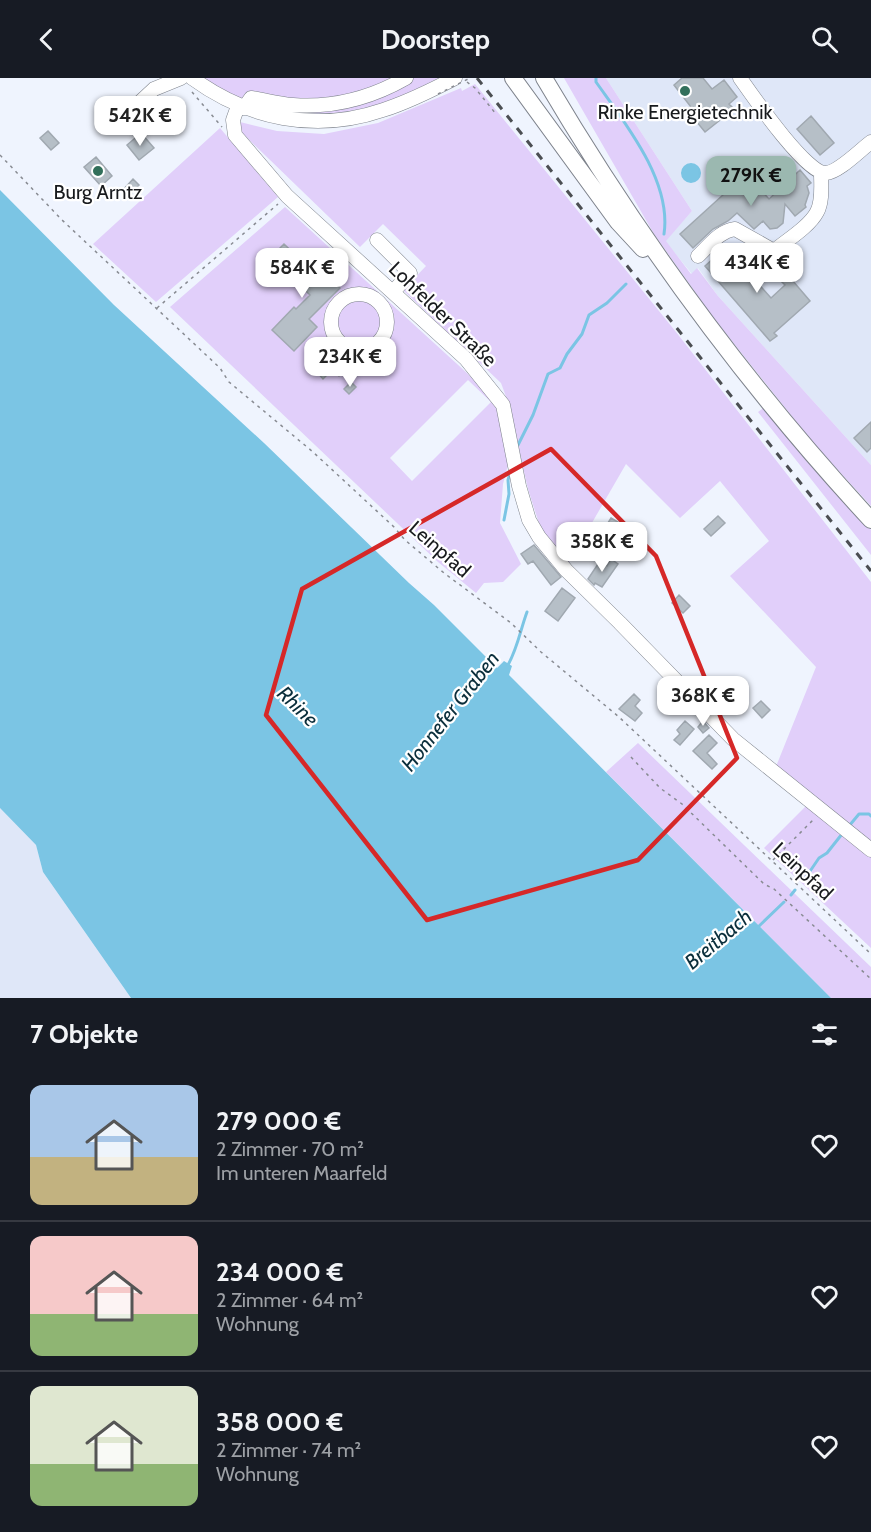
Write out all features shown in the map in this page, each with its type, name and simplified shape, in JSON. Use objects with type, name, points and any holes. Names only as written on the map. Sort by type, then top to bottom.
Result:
[{"type":"main road","points":[[513,78],[618,222],[690,300]]},
{"type":"main road","points":[[544,78],[616,194],[722,344],[831,477],[871,520]]},
{"type":"street","points":[[125,116],[154,89],[181,78]]},
{"type":"street","points":[[235,135],[232,124],[241,107],[252,98],[292,105],[340,103],[365,97],[406,78]]},
{"type":"street","points":[[191,84],[241,107],[271,117],[312,122],[340,121],[376,113],[436,91],[455,78]]},
{"type":"street","points":[[740,78],[787,141],[812,168],[821,173],[836,170],[871,142]]},
{"type":"street","name":"Lohfelder Straße","points":[[235,135],[287,196],[466,359],[503,405],[519,486],[529,520],[539,537],[566,570],[733,739],[821,812]]},
{"type":"street","points":[[698,256],[720,234],[728,230],[735,230],[774,251],[818,211],[821,196],[821,173]]},
{"type":"street","points":[[377,240],[410,273],[380,303]]},
{"type":"street","points":[[363,294],[380,303],[387,319],[387,328],[378,343],[362,351],[344,346],[337,340],[331,322],[337,305],[344,298],[363,294]]},
{"type":"street","points":[[821,812],[871,850]]},
{"type":"path","points":[[462,78],[475,88],[496,114]]},
{"type":"path","points":[[436,91],[470,78]]},
{"type":"path","points":[[191,84],[227,132],[235,135]]},
{"type":"path","name":"Leinpfad","points":[[0,155],[62,220],[220,368],[229,382],[313,452],[405,540],[522,633],[540,652],[619,717],[871,954]]},
{"type":"path","points":[[156,309],[287,196]]},
{"type":"path","points":[[631,757],[660,788],[682,804],[764,884],[774,889],[871,979]]},
{"type":"path","points":[[773,861],[821,812]]},
{"type":"highlighted area","points":[[551,449],[656,556],[737,758],[638,860],[427,920],[266,715],[302,589]]},
{"type":"shaded area","points":[[201,78],[439,78],[399,99],[373,107],[314,114],[275,110],[236,99]]},
{"type":"shaded area","points":[[564,78],[606,78],[692,211],[666,241],[691,274],[697,268],[718,296],[871,465],[871,506],[813,443],[712,316],[654,234]]},
{"type":"shaded area","points":[[606,78],[871,78],[871,465],[718,296],[698,268],[692,274],[665,241],[692,211]]},
{"type":"shaded area","points":[[475,84],[676,332],[871,582],[871,844],[775,769],[816,667],[730,576],[769,541],[720,481],[680,518],[626,464],[567,566],[544,539],[528,489],[508,402],[501,383],[403,290],[426,266],[383,224],[360,247],[237,128],[240,122],[277,131],[324,134],[378,123]]},
{"type":"shaded area","points":[[220,128],[278,197],[156,302],[93,244]]},
{"type":"shaded area","points":[[285,207],[468,374],[494,401],[504,424],[510,457],[503,484],[500,523],[521,564],[503,582],[484,583],[476,593],[438,562],[170,307]],"holes":[[[468,380],[491,402],[412,481],[390,458]]]},
{"type":"shaded area","points":[[766,406],[871,530],[871,555],[758,412]]},
{"type":"shaded area","points":[[638,743],[871,967],[871,998],[831,998],[606,772]]},
{"type":"shaded area","points":[[807,805],[871,853],[871,948],[764,848]]},
{"type":"shaded area","points":[[0,808],[36,845],[43,872],[131,998],[0,998]]},
{"type":"water","points":[[691,163],[698,166],[701,173],[698,180],[691,183],[684,180],[681,173],[684,166]]},
{"type":"water","name":"Rhine","points":[[0,190],[114,305],[264,443],[497,668],[504,661],[512,666],[509,675],[831,998],[131,998],[43,872],[36,845],[0,808]]},
{"type":"building","points":[[682,78],[703,78],[712,89],[724,80],[737,97],[729,104],[734,109],[705,132],[687,110],[691,107],[674,85]]},
{"type":"building","points":[[811,116],[834,143],[820,155],[797,129]]},
{"type":"building","points":[[48,131],[59,143],[51,150],[40,138]]},
{"type":"building","points":[[141,133],[154,148],[139,160],[127,145]]},
{"type":"building","name":"Burg Arntz","points":[[96,157],[112,176],[101,186],[84,167]]},
{"type":"building","points":[[800,170],[811,183],[807,186],[809,193],[806,207],[795,216],[785,204],[783,223],[777,228],[770,229],[763,221],[754,229],[737,213],[713,229],[693,248],[680,234],[746,174],[769,199]]},
{"type":"building","points":[[133,179],[139,185],[128,197],[122,191]]},
{"type":"building","points":[[284,244],[323,281],[327,276],[340,288],[309,319],[317,327],[294,351],[272,330],[294,307],[296,309],[310,295],[271,257]]},
{"type":"building","points":[[726,247],[771,298],[785,285],[780,280],[787,274],[810,301],[774,333],[777,336],[770,341],[705,266]]},
{"type":"building","points":[[333,354],[346,369],[339,376],[333,369],[323,379],[307,361],[314,355],[322,364]]},
{"type":"building","points":[[351,382],[356,387],[349,394],[344,389]]},
{"type":"building","points":[[871,422],[871,448],[867,452],[854,438]]},
{"type":"building","points":[[718,516],[725,523],[711,536],[704,529]]},
{"type":"building","points":[[611,518],[623,525],[610,546],[598,539]]},
{"type":"building","points":[[534,545],[561,577],[551,585],[533,561],[528,564],[521,554]]},
{"type":"building","points":[[611,559],[618,564],[602,587],[595,583],[594,585],[588,579],[600,561],[607,566]]},
{"type":"building","points":[[562,588],[575,598],[558,621],[545,611]]},
{"type":"building","points":[[679,595],[690,606],[683,613],[672,603]]},
{"type":"building","points":[[634,694],[640,700],[635,706],[642,713],[635,721],[619,709]]},
{"type":"building","points":[[761,701],[770,710],[762,718],[753,708]]},
{"type":"building","points":[[685,721],[694,729],[680,745],[674,740],[680,734],[677,730]]},
{"type":"building","points":[[703,721],[709,728],[703,733],[698,727]]},
{"type":"building","points":[[709,735],[717,743],[707,753],[717,764],[712,769],[693,751]]},
{"type":"waterway","name":"Honnefer Graben","points":[[596,78],[596,82],[632,134],[654,173],[665,214],[664,234]]},
{"type":"waterway","name":"Honnefer Graben","points":[[517,447],[533,415],[548,374],[560,368],[582,334],[589,315],[607,303],[626,284]]},
{"type":"waterway","name":"Honnefer Graben","points":[[504,520],[511,470]]},
{"type":"waterway","name":"Honnefer Graben","points":[[508,665],[527,612]]},
{"type":"waterway","name":"Breitbach","points":[[849,826],[859,814],[871,816]]},
{"type":"waterway","name":"Breitbach","points":[[804,880],[819,858],[827,853],[842,834]]},
{"type":"waterway","points":[[791,895],[795,890]]},
{"type":"waterway","name":"Breitbach","points":[[757,928],[784,902]]},
{"type":"railway","points":[[477,78],[871,571]]},
{"type":"place","name":"Rinke Energietechnik","points":[[685,91]]},
{"type":"place","name":"Burg Arntz","points":[[98,171]]}]
